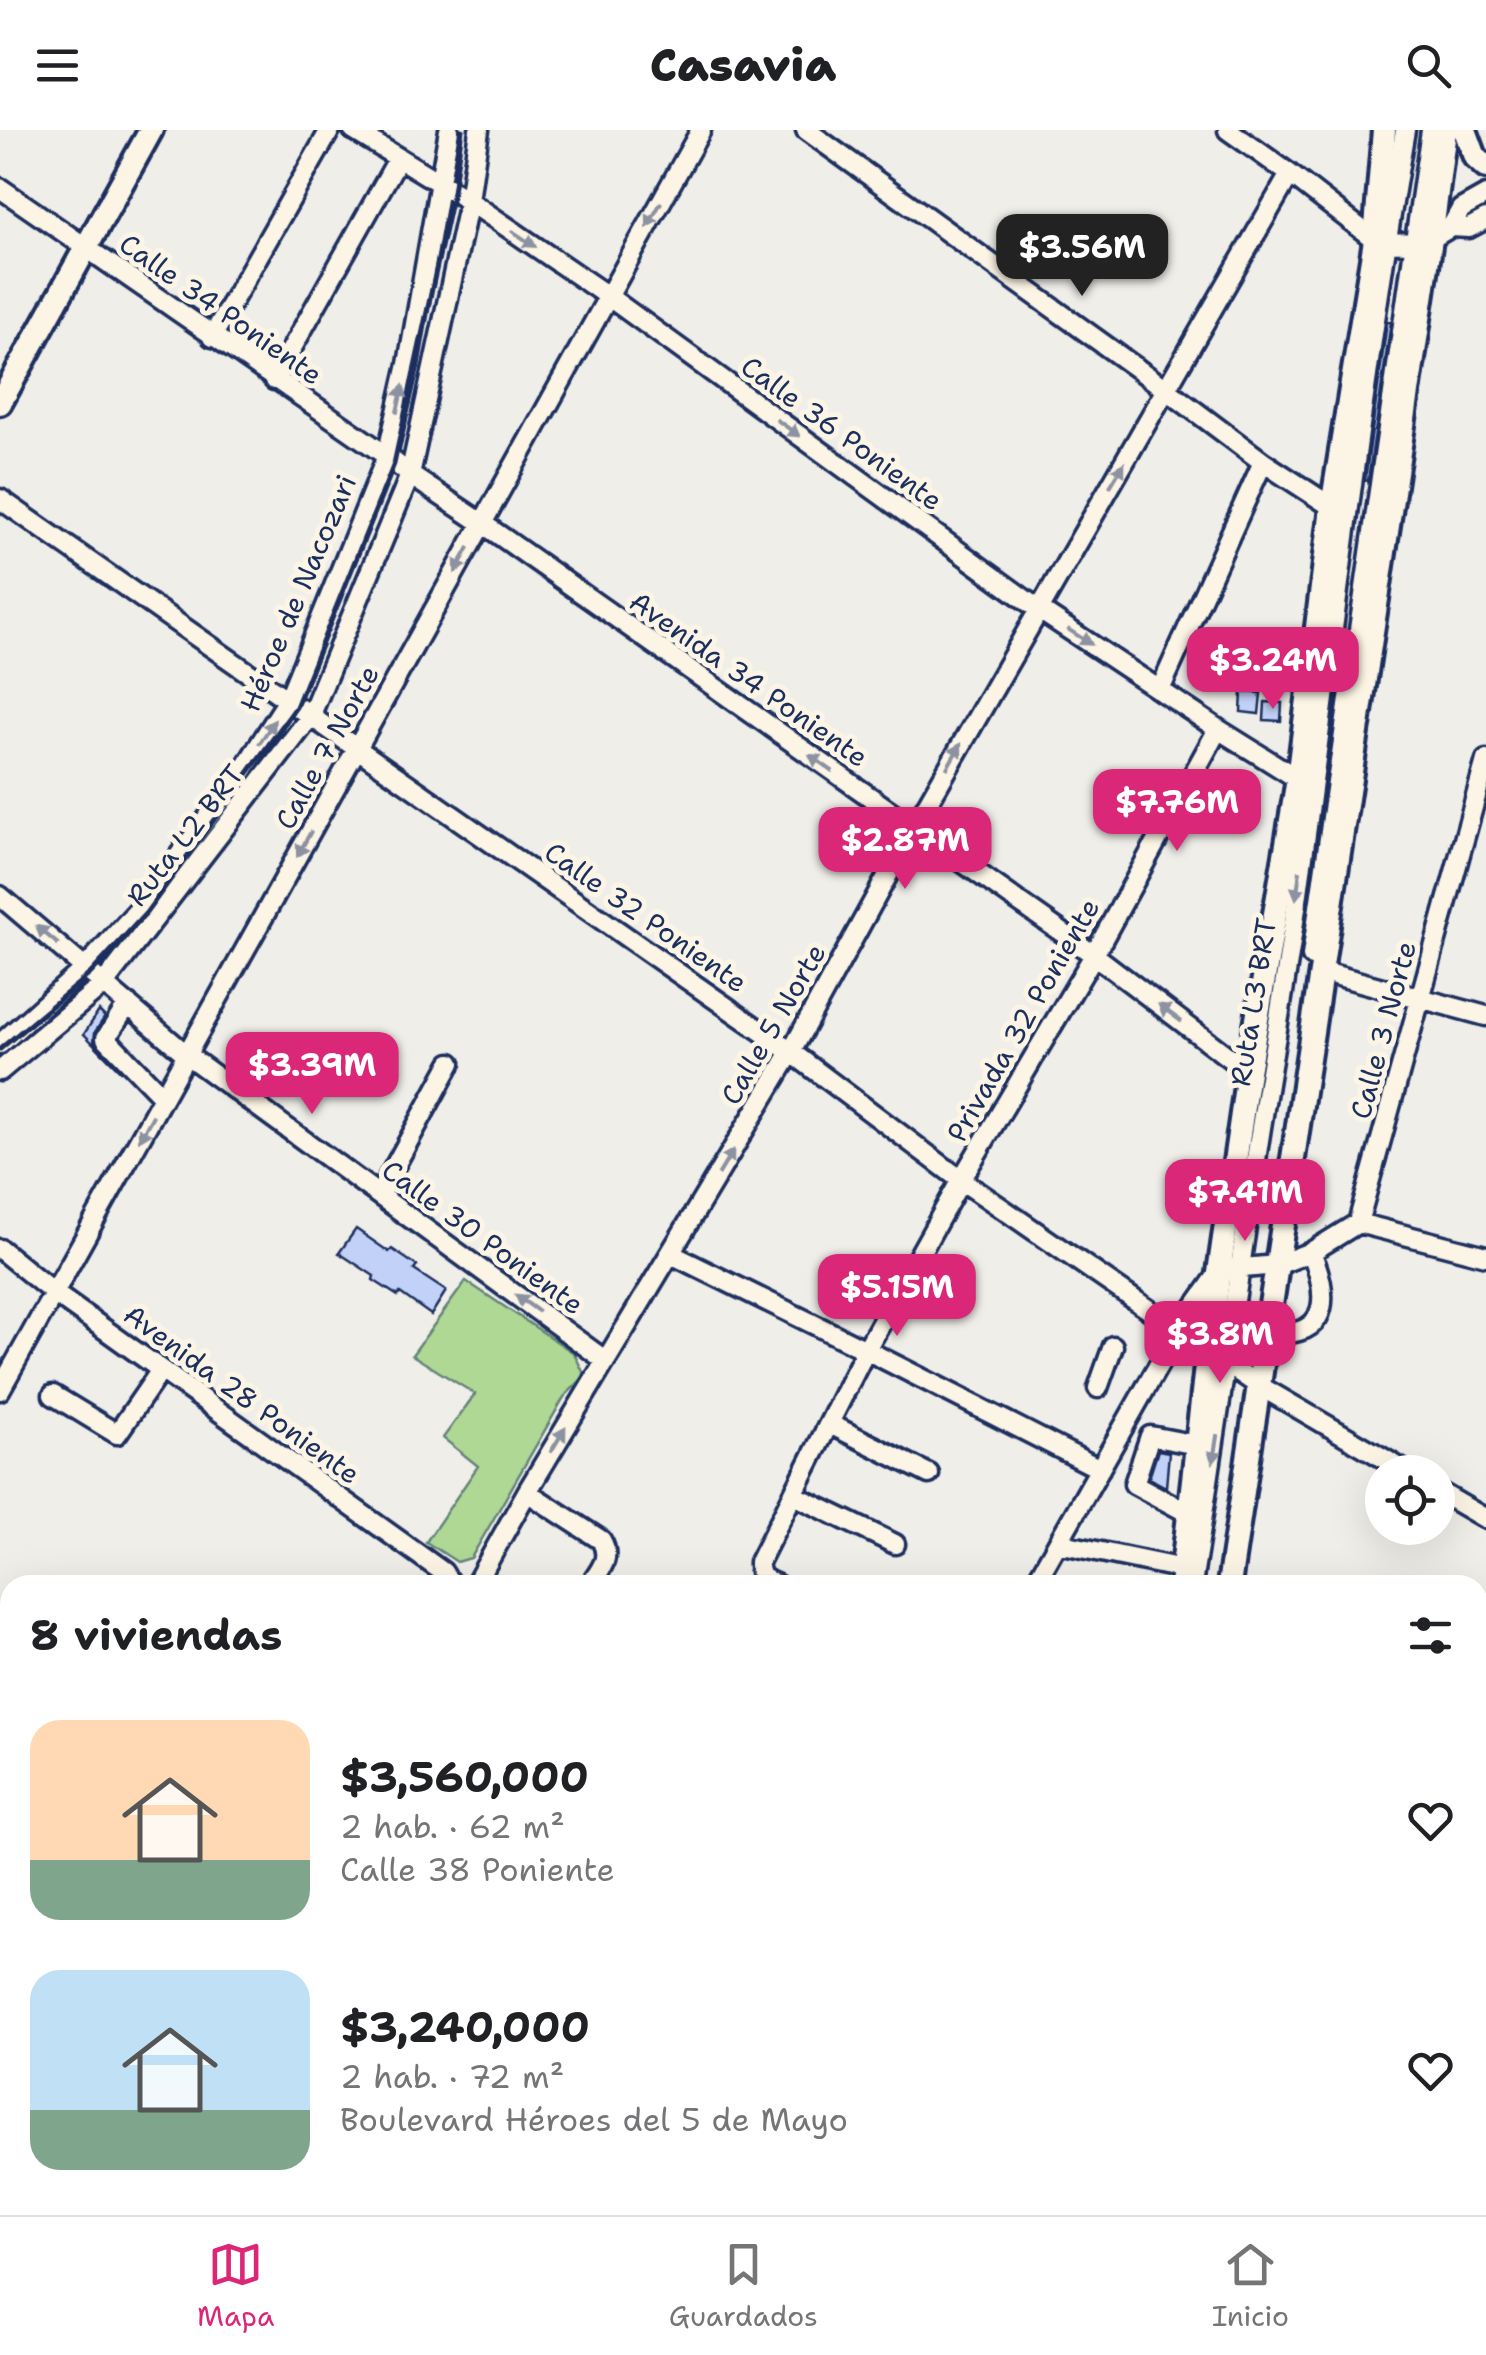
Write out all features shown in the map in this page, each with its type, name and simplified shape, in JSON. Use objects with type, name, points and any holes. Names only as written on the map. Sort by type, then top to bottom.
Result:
[{"type":"main road","points":[[0,403],[152,130]]},
{"type":"main road","points":[[1185,1575],[1197,1445],[1231,1269],[1248,1072],[1298,779],[1332,507],[1380,242],[1384,130]]},
{"type":"main road","points":[[1227,1575],[1266,1337],[1445,130]]},
{"type":"main road","points":[[1465,130],[1474,156],[1486,167]]},
{"type":"street","points":[[212,337],[330,130]]},
{"type":"street","name":"Calle 36 Poniente","points":[[353,130],[469,201],[609,297],[1038,610],[1298,779]]},
{"type":"street","name":"Héroe de Nacozari","points":[[0,1044],[109,944],[240,775],[288,700],[386,456],[408,364],[449,130]]},
{"type":"street","name":"Ruta L2 BRT","points":[[0,1072],[104,984],[310,717],[410,475],[469,201],[479,130]]},
{"type":"street","name":"Calle 7 Norte","points":[[0,1390],[702,130]]},
{"type":"street","points":[[806,130],[1264,462],[1332,507]]},
{"type":"street","points":[[1228,130],[1380,242],[1432,236],[1486,220]]},
{"type":"street","name":"Ruta L3 BRT","points":[[1231,1269],[1255,1166],[1294,922],[1380,242],[1406,130]]},
{"type":"street","name":"Ruta L3 BRT","points":[[1256,1383],[1326,854],[1432,236],[1431,130]]},
{"type":"street","points":[[274,380],[398,160]]},
{"type":"street","name":"Calle 5 Norte","points":[[481,1575],[791,1052],[913,829],[1290,174]]},
{"type":"street","name":"Calle 34 Poniente","points":[[0,188],[410,475]]},
{"type":"street","points":[[1432,236],[1460,209],[1486,194]]},
{"type":"street","points":[[1160,690],[1264,462]]},
{"type":"street","name":"Avenida 34 Poniente","points":[[410,475],[1094,955],[1248,1072]]},
{"type":"street","name":"Calle 32 Poniente","points":[[0,499],[791,1052],[960,1180],[1256,1383],[1377,1455]]},
{"type":"street","name":"Privada 32 Poniente","points":[[760,1575],[759,1562],[866,1350],[960,1180],[1094,955],[1218,729]]},
{"type":"street","name":"Calle 3 Norte","points":[[1358,1223],[1486,760]]},
{"type":"street","name":"Calle 30 Poniente","points":[[0,896],[187,1054],[606,1360]]},
{"type":"street","points":[[1320,971],[1486,1016]]},
{"type":"street","points":[[128,1004],[106,1038],[163,1097]]},
{"type":"street","points":[[379,1195],[451,1063]]},
{"type":"street","points":[[1040,1575],[1179,1329],[1231,1269],[1274,1266],[1311,1252],[1358,1223],[1486,1256]]},
{"type":"street","name":"Avenida 28 Poniente","points":[[0,1249],[54,1293],[445,1575]]},
{"type":"street","points":[[1266,1337],[1303,1331],[1318,1320],[1323,1289],[1311,1252]]},
{"type":"street","points":[[671,1254],[1100,1469]]},
{"type":"street","points":[[1098,1388],[1113,1346]]},
{"type":"street","points":[[1186,1575],[1217,1355]]},
{"type":"street","points":[[53,1395],[117,1434],[161,1370]]},
{"type":"street","points":[[830,1424],[929,1474]]},
{"type":"street","points":[[1190,1514],[1134,1484],[1150,1436],[1197,1445]]},
{"type":"street","points":[[527,1492],[601,1540],[607,1549],[606,1559],[596,1575]]},
{"type":"street","points":[[794,1495],[895,1544]]},
{"type":"street","points":[[1455,1501],[1486,1520]]},
{"type":"street","points":[[1058,1543],[1168,1575]]},
{"type":"green space","points":[[466,1281],[574,1353],[585,1376],[564,1397],[471,1558],[457,1562],[426,1542],[478,1466],[443,1438],[475,1394],[412,1355]]},
{"type":"building","points":[[1387,322],[1391,322],[1368,481],[1365,480]]},
{"type":"building","points":[[1249,644],[1267,646],[1265,664],[1247,663]]},
{"type":"building","points":[[1272,654],[1287,655],[1285,673],[1270,672]]},
{"type":"building","points":[[1242,692],[1261,693],[1259,714],[1241,712]]},
{"type":"building","points":[[1265,702],[1282,703],[1281,721],[1264,720]]},
{"type":"building","points":[[99,1011],[105,1017],[95,1032],[94,1043],[121,1072],[84,1034]]},
{"type":"building","points":[[356,1229],[417,1266],[414,1270],[446,1291],[431,1315],[373,1280],[374,1276],[339,1253]]},
{"type":"building","points":[[1158,1450],[1169,1452],[1166,1487],[1149,1478]]},
{"type":"railway","points":[[0,1049],[91,973],[146,913],[296,707],[394,464],[453,192],[462,130]]}]
